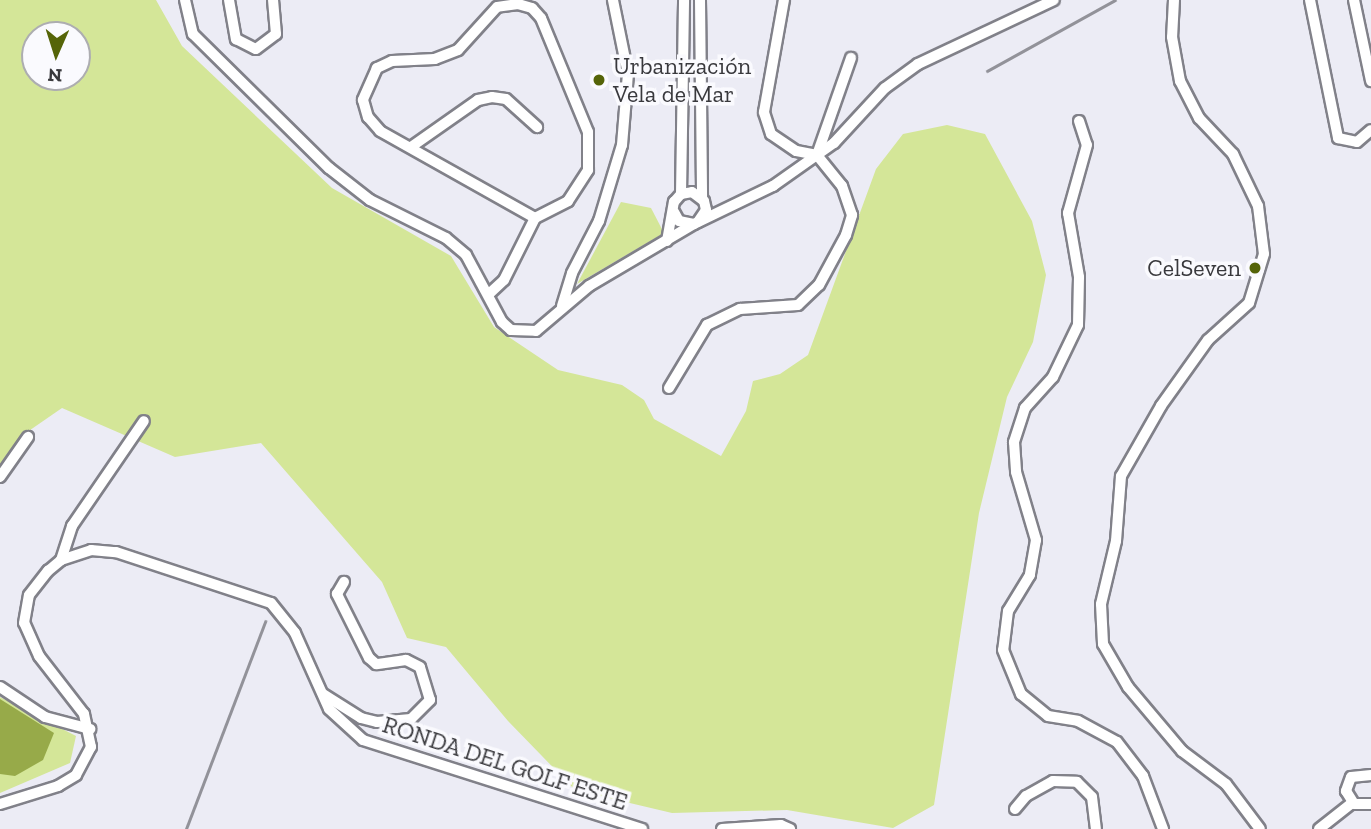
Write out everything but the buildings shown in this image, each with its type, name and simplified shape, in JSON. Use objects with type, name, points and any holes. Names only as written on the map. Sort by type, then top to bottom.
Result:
[{"type":"street","points":[[185,0],[186,15],[201,43],[329,168],[370,200],[446,238],[466,255],[490,293],[502,322],[519,333],[536,331],[561,307],[696,223],[773,186],[817,155],[885,88],[918,64],[1054,0]]},
{"type":"street","points":[[229,0],[236,39],[256,48],[276,34],[273,0]]},
{"type":"street","points":[[561,307],[572,273],[599,221],[622,145],[628,74],[613,0]]},
{"type":"street","points":[[667,241],[681,194],[684,0]]},
{"type":"street","points":[[696,223],[704,201],[700,0]]},
{"type":"street","points":[[669,388],[707,325],[740,309],[798,305],[819,285],[846,235],[852,215],[842,186],[817,155],[796,151],[771,134],[764,112],[784,0]]},
{"type":"street","points":[[1174,0],[1172,37],[1180,81],[1199,118],[1233,154],[1258,206],[1264,254],[1250,303],[1208,340],[1161,406],[1121,476],[1116,541],[1101,604],[1103,643],[1128,687],[1173,740],[1226,784],[1260,829]]},
{"type":"street","points":[[1310,0],[1338,138],[1357,142],[1371,130]]},
{"type":"street","points":[[1354,0],[1371,81]]},
{"type":"street","points":[[490,293],[504,280],[535,218],[568,201],[588,170],[588,132],[541,18],[531,8],[518,4],[497,7],[458,50],[436,59],[392,61],[377,68],[363,100],[368,117],[380,131],[535,218]]},
{"type":"street","points":[[817,155],[851,58]]},
{"type":"street","points":[[411,147],[478,100],[492,97],[506,99],[537,127]]},
{"type":"street","points":[[1079,121],[1087,145],[1068,213],[1079,277],[1078,325],[1053,377],[1026,408],[1013,442],[1016,472],[1036,540],[1030,575],[1008,611],[1003,650],[1021,694],[1048,716],[1079,721],[1117,742],[1143,776],[1163,829]]},
{"type":"street","points":[[681,194],[727,208]]},
{"type":"street","points":[[674,212],[679,221],[696,223]]},
{"type":"street","points":[[0,804],[58,786],[76,775],[91,747],[90,729],[75,700],[38,656],[24,623],[29,595],[61,560],[72,526],[144,421]]},
{"type":"street","points":[[0,477],[28,437]]},
{"type":"street","name":"RONDA DEL GOLF ESTE","points":[[61,560],[91,551],[116,552],[271,603],[295,634],[329,709],[363,740],[642,829]]},
{"type":"street","points":[[323,694],[361,718],[377,722],[411,719],[430,700],[420,667],[406,660],[376,664],[369,658],[337,594],[344,582]]},
{"type":"street","points":[[0,687],[45,717],[90,729]]},
{"type":"street","points":[[1319,829],[1349,799],[1351,777],[1371,775]]},
{"type":"street","points":[[1015,809],[1026,796],[1053,780],[1077,782],[1092,797],[1096,829]]},
{"type":"street","points":[[1349,799],[1369,807]]},
{"type":"street","points":[[722,829],[781,825],[790,829]]},
{"type":"shaded area","points":[[0,0],[156,0],[182,46],[332,188],[451,256],[494,327],[558,370],[622,385],[644,400],[654,419],[721,456],[746,411],[753,381],[780,374],[808,355],[876,169],[903,134],[947,125],[985,134],[1032,221],[1046,275],[1033,342],[1007,397],[979,513],[934,805],[893,828],[787,810],[672,813],[575,790],[508,721],[446,647],[407,638],[382,582],[261,443],[175,457],[62,408],[20,437],[0,468]]},
{"type":"shaded area","points":[[621,202],[651,208],[664,233],[577,284]]},
{"type":"shaded area","points":[[0,697],[76,736],[70,763],[0,793]]},
{"type":"shaded area","points":[[0,699],[54,733],[43,760],[15,776],[0,774]]},
{"type":"railway","points":[[987,71],[1115,0]]},
{"type":"railway","points":[[186,829],[265,622]]},
{"type":"place","name":"Urbanización Vela de Mar","points":[[599,80]]},
{"type":"place","name":"CelSeven","points":[[1255,268]]}]
